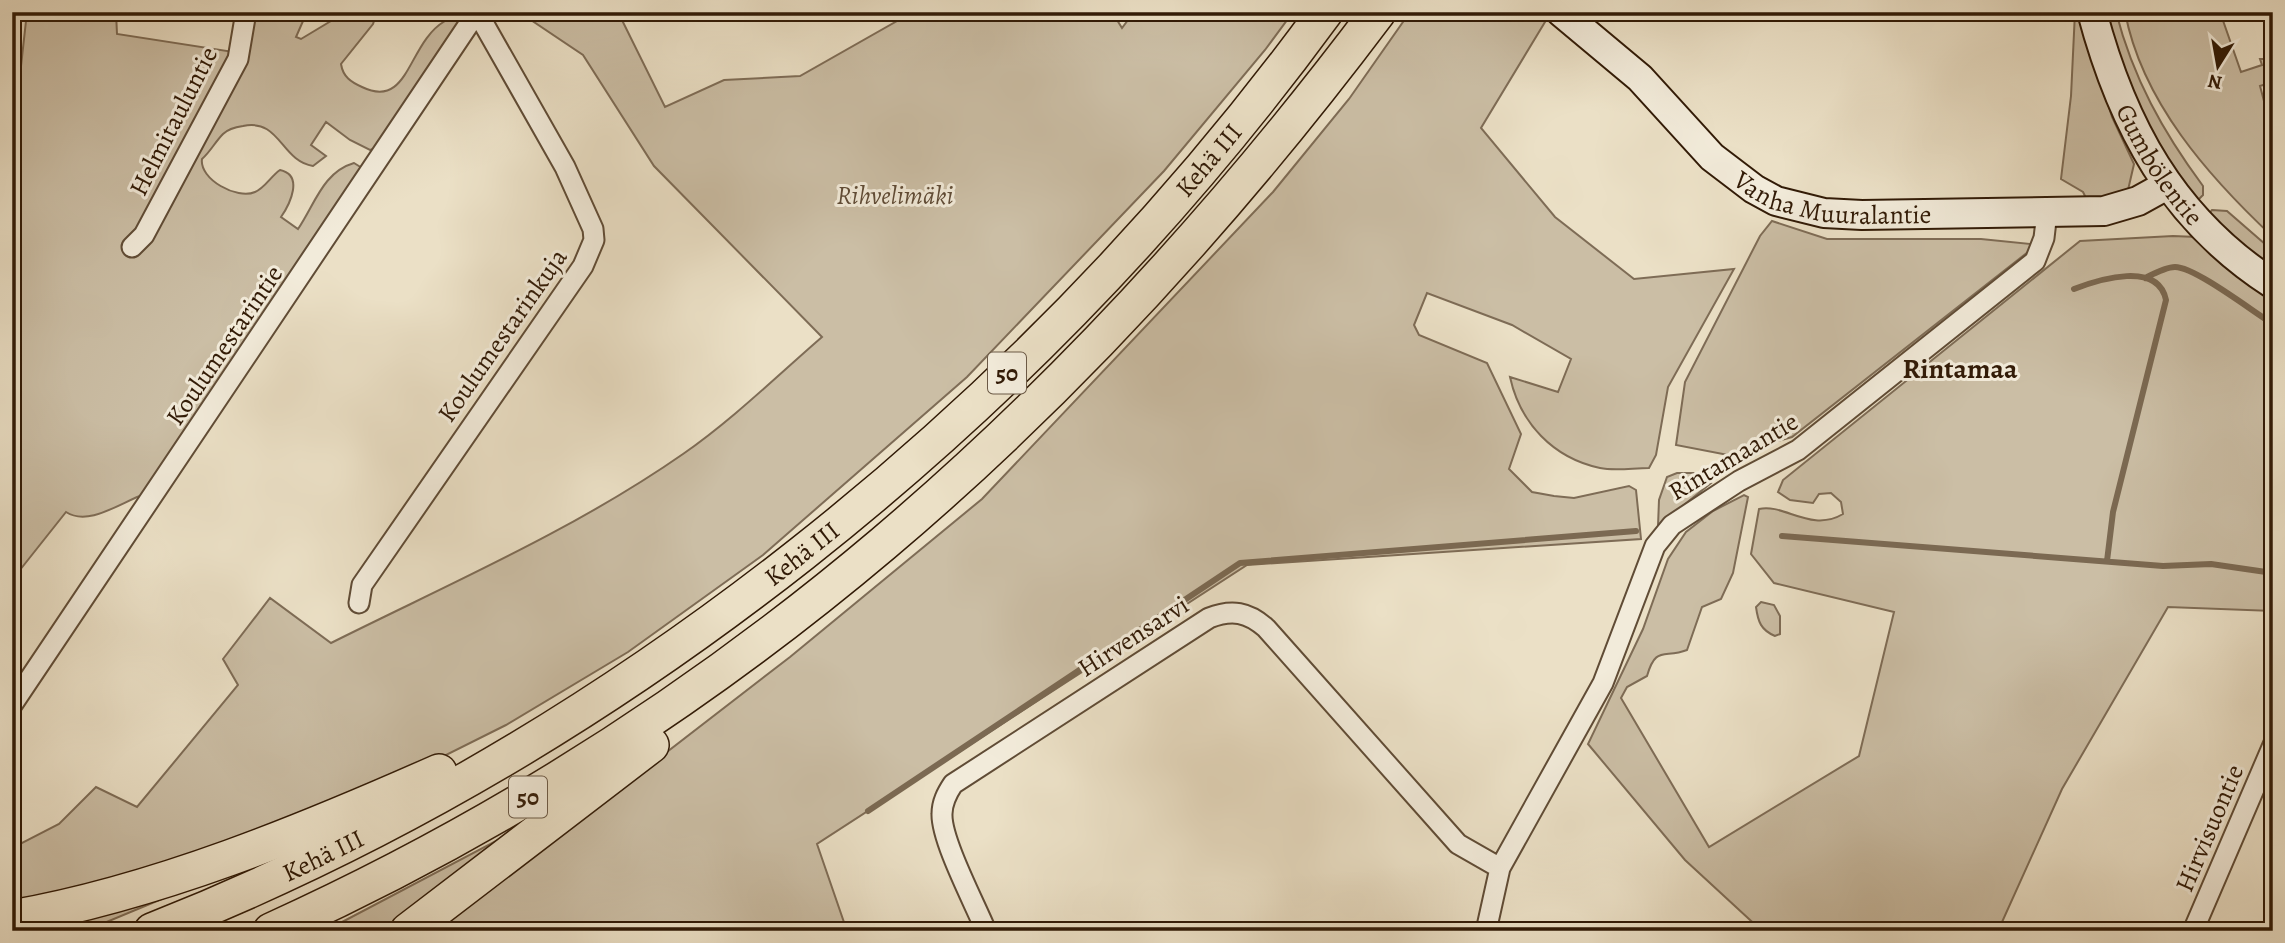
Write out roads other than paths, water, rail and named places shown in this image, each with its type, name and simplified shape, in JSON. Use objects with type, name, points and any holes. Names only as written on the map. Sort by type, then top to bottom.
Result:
[{"type":"highway","name":"Kehä III","points":[[152,931],[281,875],[401,817],[469,780],[634,677],[793,562],[887,484],[1002,377],[1170,205],[1233,132],[1325,12]]},
{"type":"highway","name":"Kehä III","points":[[271,931],[391,874],[569,773],[697,690],[769,637],[918,516],[1031,412],[1231,197],[1378,12]]},
{"type":"highway","points":[[408,931],[708,701],[769,637]]},
{"type":"highway","points":[[12,918],[149,882],[229,857],[356,809],[453,766],[634,677]]},
{"type":"street","name":"Helmitauluntie","points":[[132,247],[144,235],[238,59],[246,12]]},
{"type":"street","name":"Koulumestarinkuja","points":[[359,603],[362,585],[583,266],[594,240],[593,229],[565,166],[477,12]]},
{"type":"street","name":"Koulumestarintie","points":[[12,705],[477,12]]},
{"type":"street","name":"Vanha Muuralantie","points":[[1562,12],[1640,78],[1712,157],[1754,189],[1776,201],[1824,213],[1862,215],[2104,211],[2138,201],[2167,185]]},
{"type":"street","name":"Gumbölentie","points":[[2092,12],[2116,92],[2141,143],[2167,185],[2194,218],[2252,270],[2273,284]]},
{"type":"street","name":"Rintamaantie","points":[[1486,931],[1500,868],[1603,682],[1655,546],[1672,525],[1716,495],[1798,450],[2035,261],[2044,238],[2047,212]]},
{"type":"street","name":"Hirvensarvi","points":[[986,931],[946,835],[942,815],[946,794],[953,784],[1209,618],[1224,612],[1244,613],[1266,628],[1458,844],[1500,868]]},
{"type":"street","name":"Hirvisuontie","points":[[2193,931],[2273,744]]},
{"type":"waterway","points":[[2145,278],[2168,268],[2184,269],[2273,324]]},
{"type":"waterway","points":[[2074,289],[2112,278],[2140,277],[2152,280],[2161,288],[2166,300],[2113,512],[2107,561]]},
{"type":"waterway","points":[[868,811],[1240,563],[1636,531]]},
{"type":"waterway","points":[[1782,536],[2163,566],[2211,564],[2273,573]]},
{"type":"district","name":"Rintamaa","points":[[1960,368]]},
{"type":"park label","name":"Rihvelimäki","points":[[895,195]]}]
